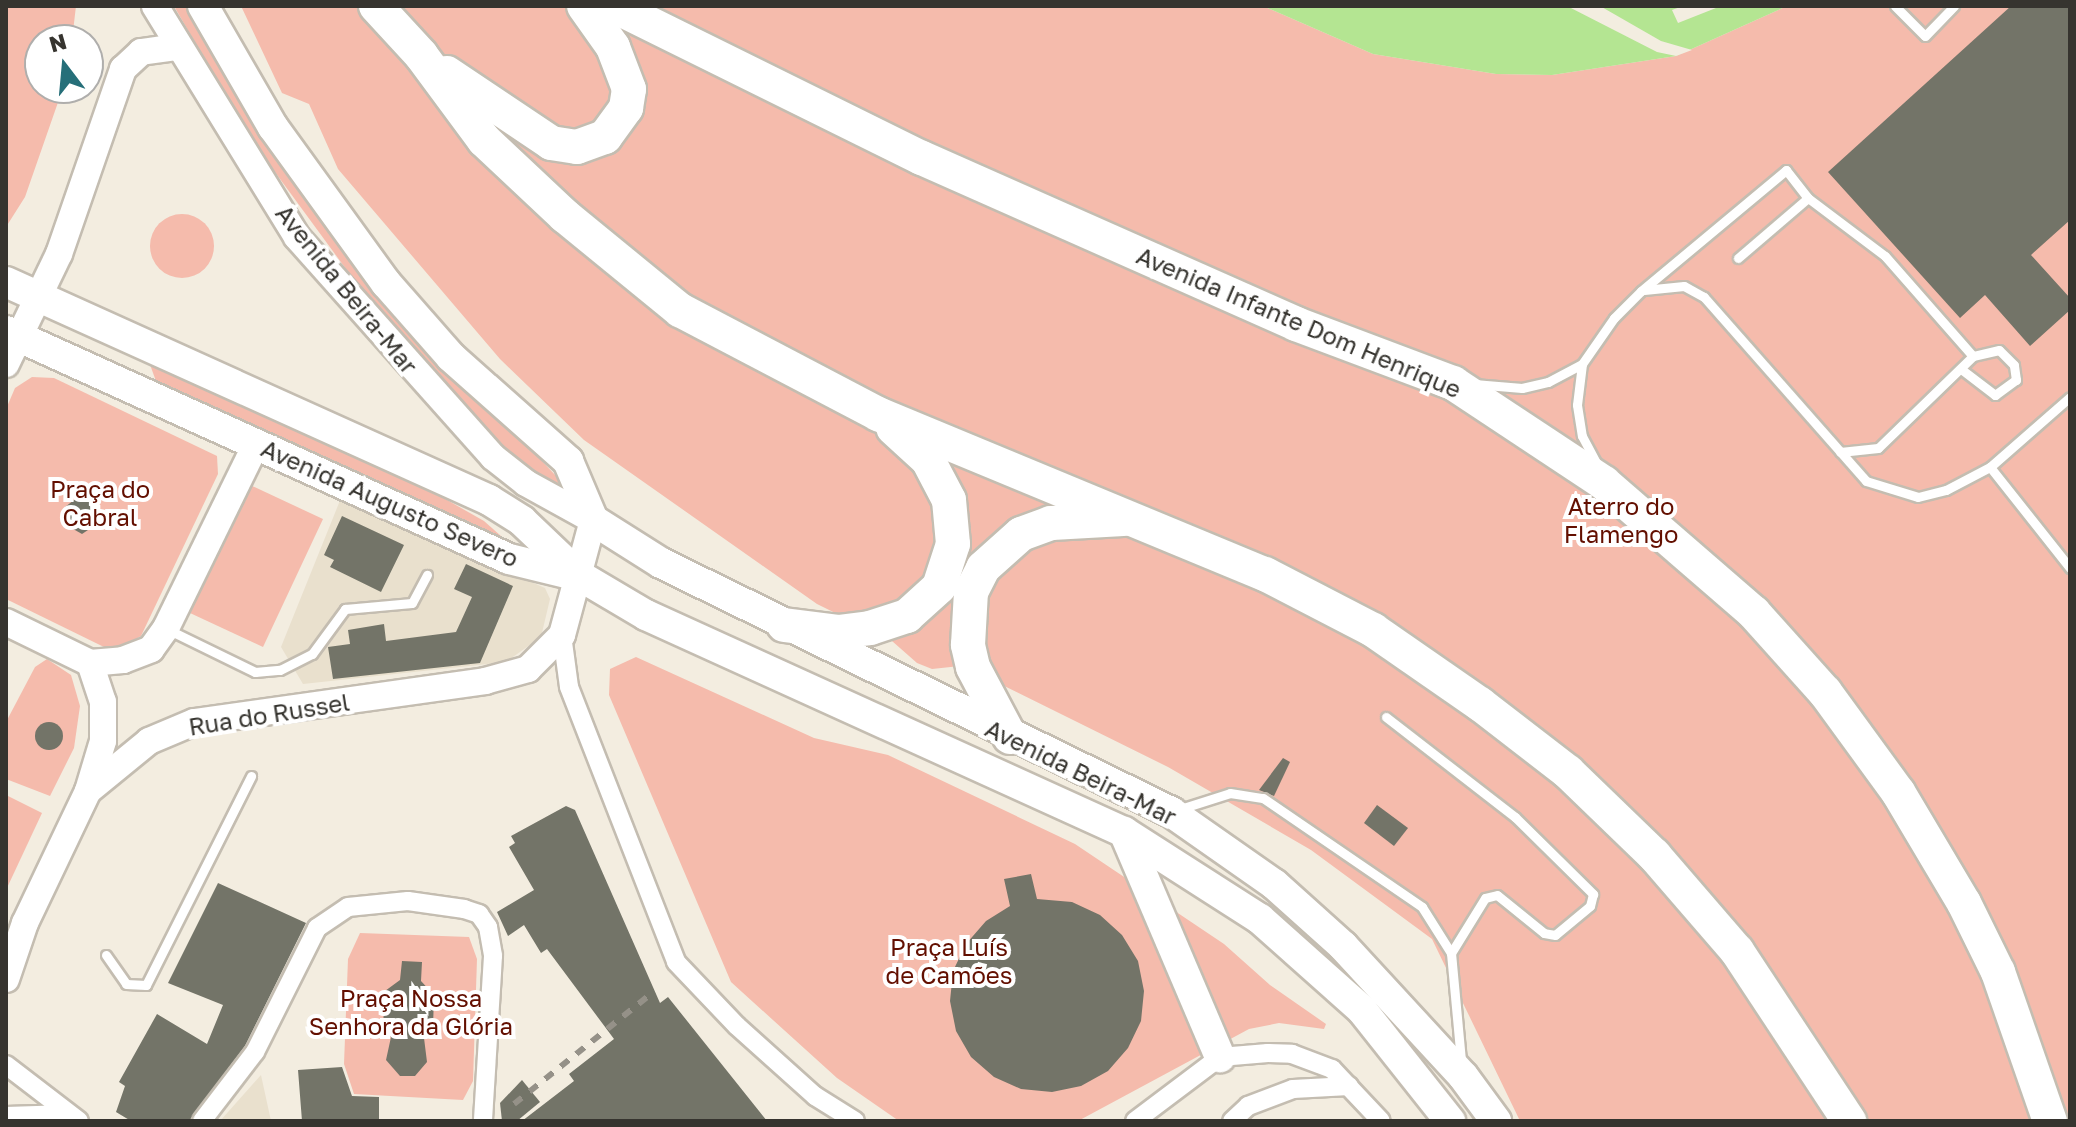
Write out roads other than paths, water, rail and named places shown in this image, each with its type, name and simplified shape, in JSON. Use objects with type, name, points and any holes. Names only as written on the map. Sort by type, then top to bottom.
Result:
[{"type":"highway","points":[[376,6],[421,55],[484,140],[621,264],[680,310],[744,347],[878,414],[1136,518],[1265,574],[1373,630],[1568,772],[1654,855],[1737,951],[1849,1121]]},
{"type":"highway","points":[[421,55],[532,133],[562,147],[590,144],[618,123],[629,89],[613,47],[584,6]]},
{"type":"highway","name":"Avenida Infante Dom Henrique","points":[[614,6],[937,165],[1296,324],[1453,383],[1604,483],[1754,613],[1825,692],[1898,792],[1964,903],[1998,972],[2050,1121]]},
{"type":"highway","points":[[784,625],[838,632],[870,628],[907,616],[939,587],[953,544],[949,500],[928,460],[878,414]]},
{"type":"highway","points":[[1010,737],[968,645],[971,592],[983,568],[1021,534],[1051,523],[1136,518]]},
{"type":"main road","name":"Avenida Beira-Mar","points":[[155,6],[297,237],[449,413],[526,483],[661,563],[1010,737],[1171,812],[1286,894],[1343,946],[1463,1076],[1496,1121]]},
{"type":"main road","name":"Avenida Beira-Mar","points":[[203,6],[273,127],[386,283],[451,357],[568,461],[593,520]]},
{"type":"main road","points":[[10,344],[39,298],[123,69],[141,52],[178,47]]},
{"type":"main road","name":"Avenida Augusto Severo","points":[[6,282],[489,500],[522,521],[580,576]]},
{"type":"main road","name":"Avenida Augusto Severo","points":[[10,344],[256,444],[509,559],[580,576]]},
{"type":"main road","points":[[6,622],[90,663],[123,660],[151,649],[166,628],[256,444]]},
{"type":"main road","name":"Rua do Russel","points":[[6,979],[25,923],[88,791],[149,741],[194,722],[510,676],[543,659],[562,635],[593,520]]},
{"type":"main road","name":"Avenida Beira-Mar","points":[[580,576],[646,615],[1124,832],[1260,919],[1362,1010],[1450,1121]]},
{"type":"main road","points":[[88,791],[103,741],[103,702],[90,663]]},
{"type":"main road","points":[[1124,832],[1220,1057]]},
{"type":"street","name":"Rua do Russel","points":[[562,635],[569,687],[676,962],[793,1076],[855,1121]]},
{"type":"street","points":[[202,1121],[255,1052],[317,928],[348,907],[408,901],[464,909],[479,914],[488,927],[493,956],[483,1121]]},
{"type":"street","points":[[1135,1121],[1220,1057],[1292,1054],[1320,1062],[1349,1086],[1381,1121]]},
{"type":"street","points":[[6,1065],[73,1117]]},
{"type":"street","points":[[1232,1121],[1248,1106],[1293,1089],[1349,1086]]},
{"type":"street","points":[[6,1116],[73,1117]]},
{"type":"lane","points":[[1895,6],[1925,36],[1954,6]]},
{"type":"lane","points":[[1453,383],[1522,388],[1548,382],[1582,364],[1614,318],[1641,291],[1786,170],[1808,198],[1885,256],[1973,356]]},
{"type":"lane","points":[[1738,258],[1808,198]]},
{"type":"lane","points":[[1641,291],[1684,286],[1704,297],[1866,481],[1918,497],[1946,490],[1990,467],[2070,397]]},
{"type":"lane","points":[[1840,452],[1878,448],[1973,356],[1999,350],[2014,365],[2016,380],[1995,395],[1961,369]]},
{"type":"lane","points":[[1582,364],[1577,405],[1582,436],[1604,483]]},
{"type":"lane","points":[[1990,467],[2070,568]]},
{"type":"lane","points":[[166,628],[255,672],[280,670],[312,654],[345,609],[412,603],[427,575]]},
{"type":"lane","points":[[1386,717],[1515,817],[1593,894],[1590,906],[1555,935],[1544,933],[1497,895],[1485,898],[1451,953]]},
{"type":"lane","points":[[106,955],[126,984],[146,985],[251,776]]},
{"type":"lane","points":[[1171,812],[1230,793],[1263,798],[1422,907],[1451,953],[1463,1076]]},
{"type":"railway","points":[[514,1104],[647,997]]},
{"type":"park label","name":"Praça do Cabral","points":[[100,503]]},
{"type":"park label","name":"Aterro do Flamengo","points":[[1621,520]]},
{"type":"park label","name":"Praça Luís de Camões","points":[[949,961]]},
{"type":"park label","name":"Praça Nossa Senhora da Glória","points":[[411,1012]]}]
